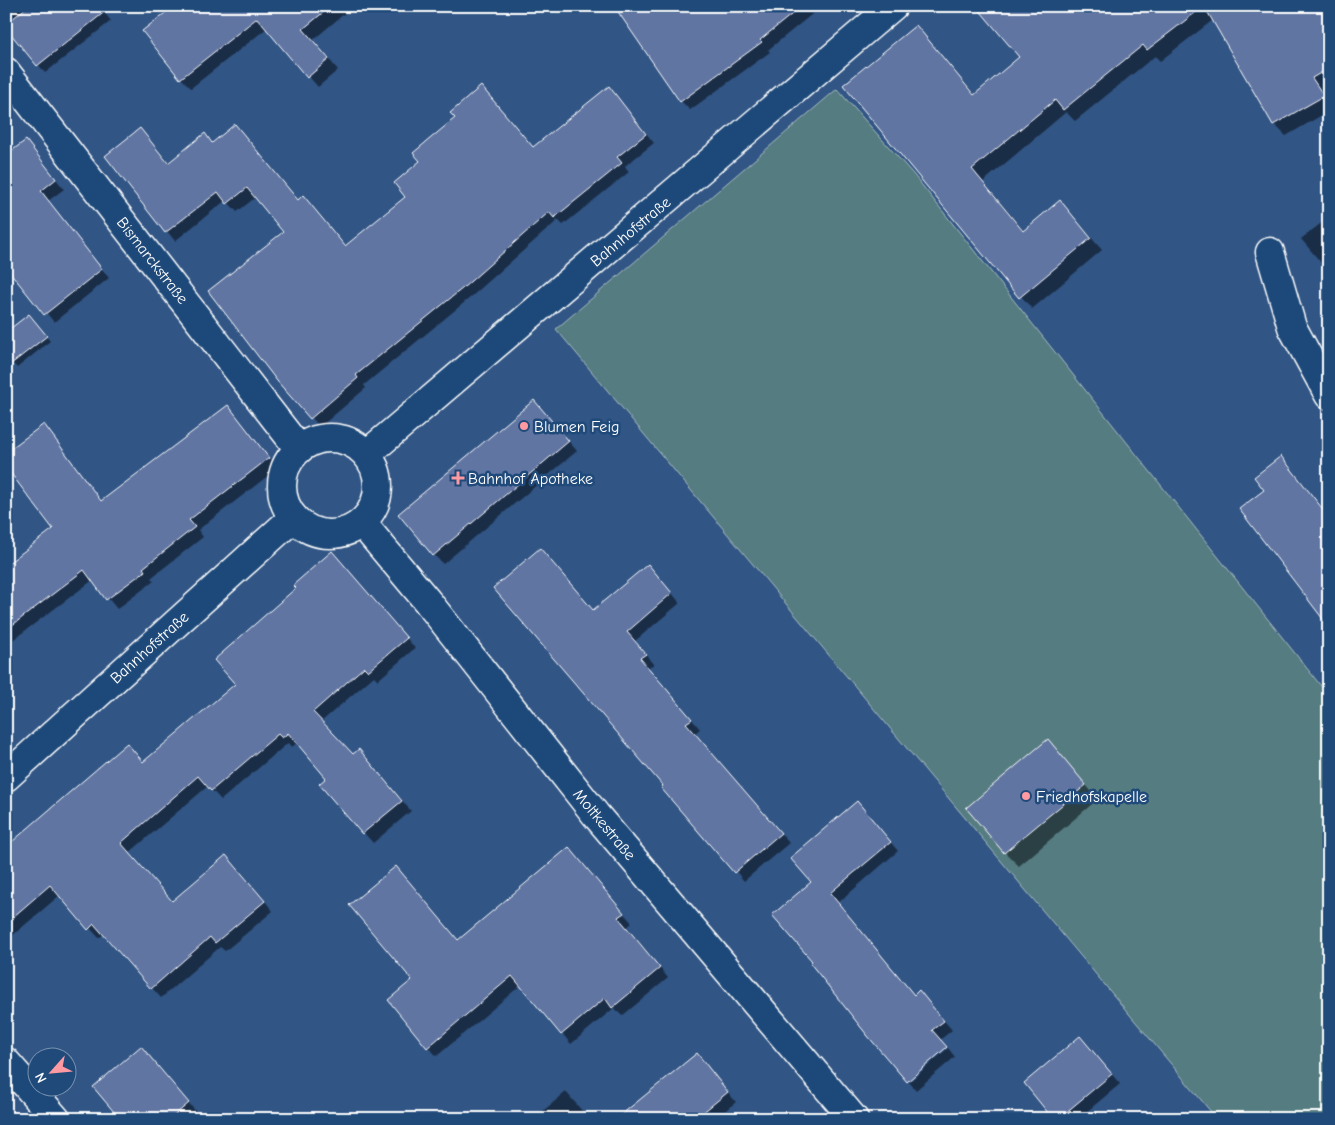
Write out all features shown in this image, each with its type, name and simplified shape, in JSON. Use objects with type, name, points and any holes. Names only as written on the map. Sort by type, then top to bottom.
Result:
[{"type":"street","name":"Bahnhofstraße","points":[[367,454],[893,6]]},
{"type":"street","name":"Bismarckstraße","points":[[6,72],[299,448]]},
{"type":"street","points":[[1270,252],[1292,327],[1327,390]]},
{"type":"street","points":[[326,438],[342,439],[355,445],[367,454],[375,467],[378,482],[377,498],[371,512],[362,523],[348,531],[334,535],[319,534],[304,528],[293,518],[283,497],[282,474],[288,460],[299,448],[312,441],[326,438]]},
{"type":"street","name":"Bahnhofstraße","points":[[6,777],[293,518]]},
{"type":"street","name":"Moltkestraße","points":[[362,523],[428,602],[596,815],[847,1116]]},
{"type":"street","points":[[6,1062],[56,1119]]},
{"type":"green space","points":[[837,89],[913,174],[1329,696],[1329,1119],[1217,1119],[556,329]]},
{"type":"building","points":[[28,6],[112,6],[37,66],[6,28],[6,24]]},
{"type":"building","points":[[174,6],[331,6],[303,29],[329,59],[307,78],[257,18],[180,79],[142,31]]},
{"type":"building","points":[[614,6],[802,6],[760,40],[762,42],[680,102]]},
{"type":"building","points":[[976,6],[1204,6],[1147,50],[1143,45],[1063,110],[1055,100],[972,169],[1023,231],[1060,200],[1091,238],[1019,298],[843,85],[916,25],[974,95],[1019,57]]},
{"type":"building","points":[[1204,6],[1329,6],[1329,68],[1312,78],[1324,96],[1273,125]]},
{"type":"building","points":[[481,86],[533,147],[609,86],[646,134],[617,157],[622,163],[554,218],[549,212],[463,288],[356,375],[358,378],[310,419],[277,381],[208,291],[283,232],[247,188],[227,204],[218,192],[165,233],[105,156],[140,128],[168,163],[205,133],[212,143],[235,124],[298,200],[303,195],[345,246],[405,197],[394,183],[420,161],[413,153],[455,118],[450,113]]},
{"type":"building","points":[[26,140],[56,179],[41,191],[102,269],[44,315],[6,267],[6,155]]},
{"type":"building","points":[[29,314],[47,336],[6,368],[6,332]]},
{"type":"building","points":[[534,400],[569,441],[433,556],[398,514]]},
{"type":"building","points":[[228,405],[269,458],[189,520],[195,527],[143,568],[145,571],[106,600],[84,570],[6,630],[6,565],[53,529],[6,467],[6,452],[44,424],[101,501]]},
{"type":"building","points":[[1281,456],[1329,517],[1329,627],[1239,509],[1264,490],[1254,477]]},
{"type":"building","points":[[540,548],[593,610],[648,564],[672,593],[627,632],[646,654],[640,658],[692,719],[686,723],[781,833],[734,873],[661,788],[663,786],[493,588]]},
{"type":"building","points":[[332,551],[407,638],[368,671],[364,667],[313,712],[353,754],[359,749],[402,801],[362,834],[319,784],[326,778],[288,733],[282,738],[278,734],[211,791],[198,776],[121,843],[172,901],[226,855],[265,901],[215,943],[210,937],[151,989],[94,924],[88,930],[50,885],[6,923],[6,847],[127,743],[143,762],[235,684],[214,660],[296,588],[293,585]]},
{"type":"building","name":"Friedhofskapelle","points":[[1048,739],[1086,785],[1004,853],[966,808]]},
{"type":"building","points":[[857,801],[891,842],[830,893],[914,995],[919,990],[944,1021],[932,1030],[947,1047],[907,1082],[810,963],[812,961],[772,915],[811,882],[790,858]]},
{"type":"building","points":[[569,847],[624,913],[618,917],[660,968],[612,1008],[605,998],[561,1035],[512,976],[427,1048],[388,1000],[412,980],[349,905],[396,866],[458,940]]},
{"type":"building","points":[[1080,1036],[1112,1074],[1058,1119],[1053,1119],[1024,1083]]},
{"type":"building","points":[[141,1046],[189,1103],[170,1119],[120,1119],[93,1087]]},
{"type":"building","points":[[697,1053],[728,1092],[695,1119],[616,1119]]},
{"type":"place","name":"Blumen Feig","points":[[524,426]]},
{"type":"place","name":"Bahnhof Apotheke","points":[[458,478]]},
{"type":"place","name":"Friedhofskapelle","points":[[1026,796]]}]
